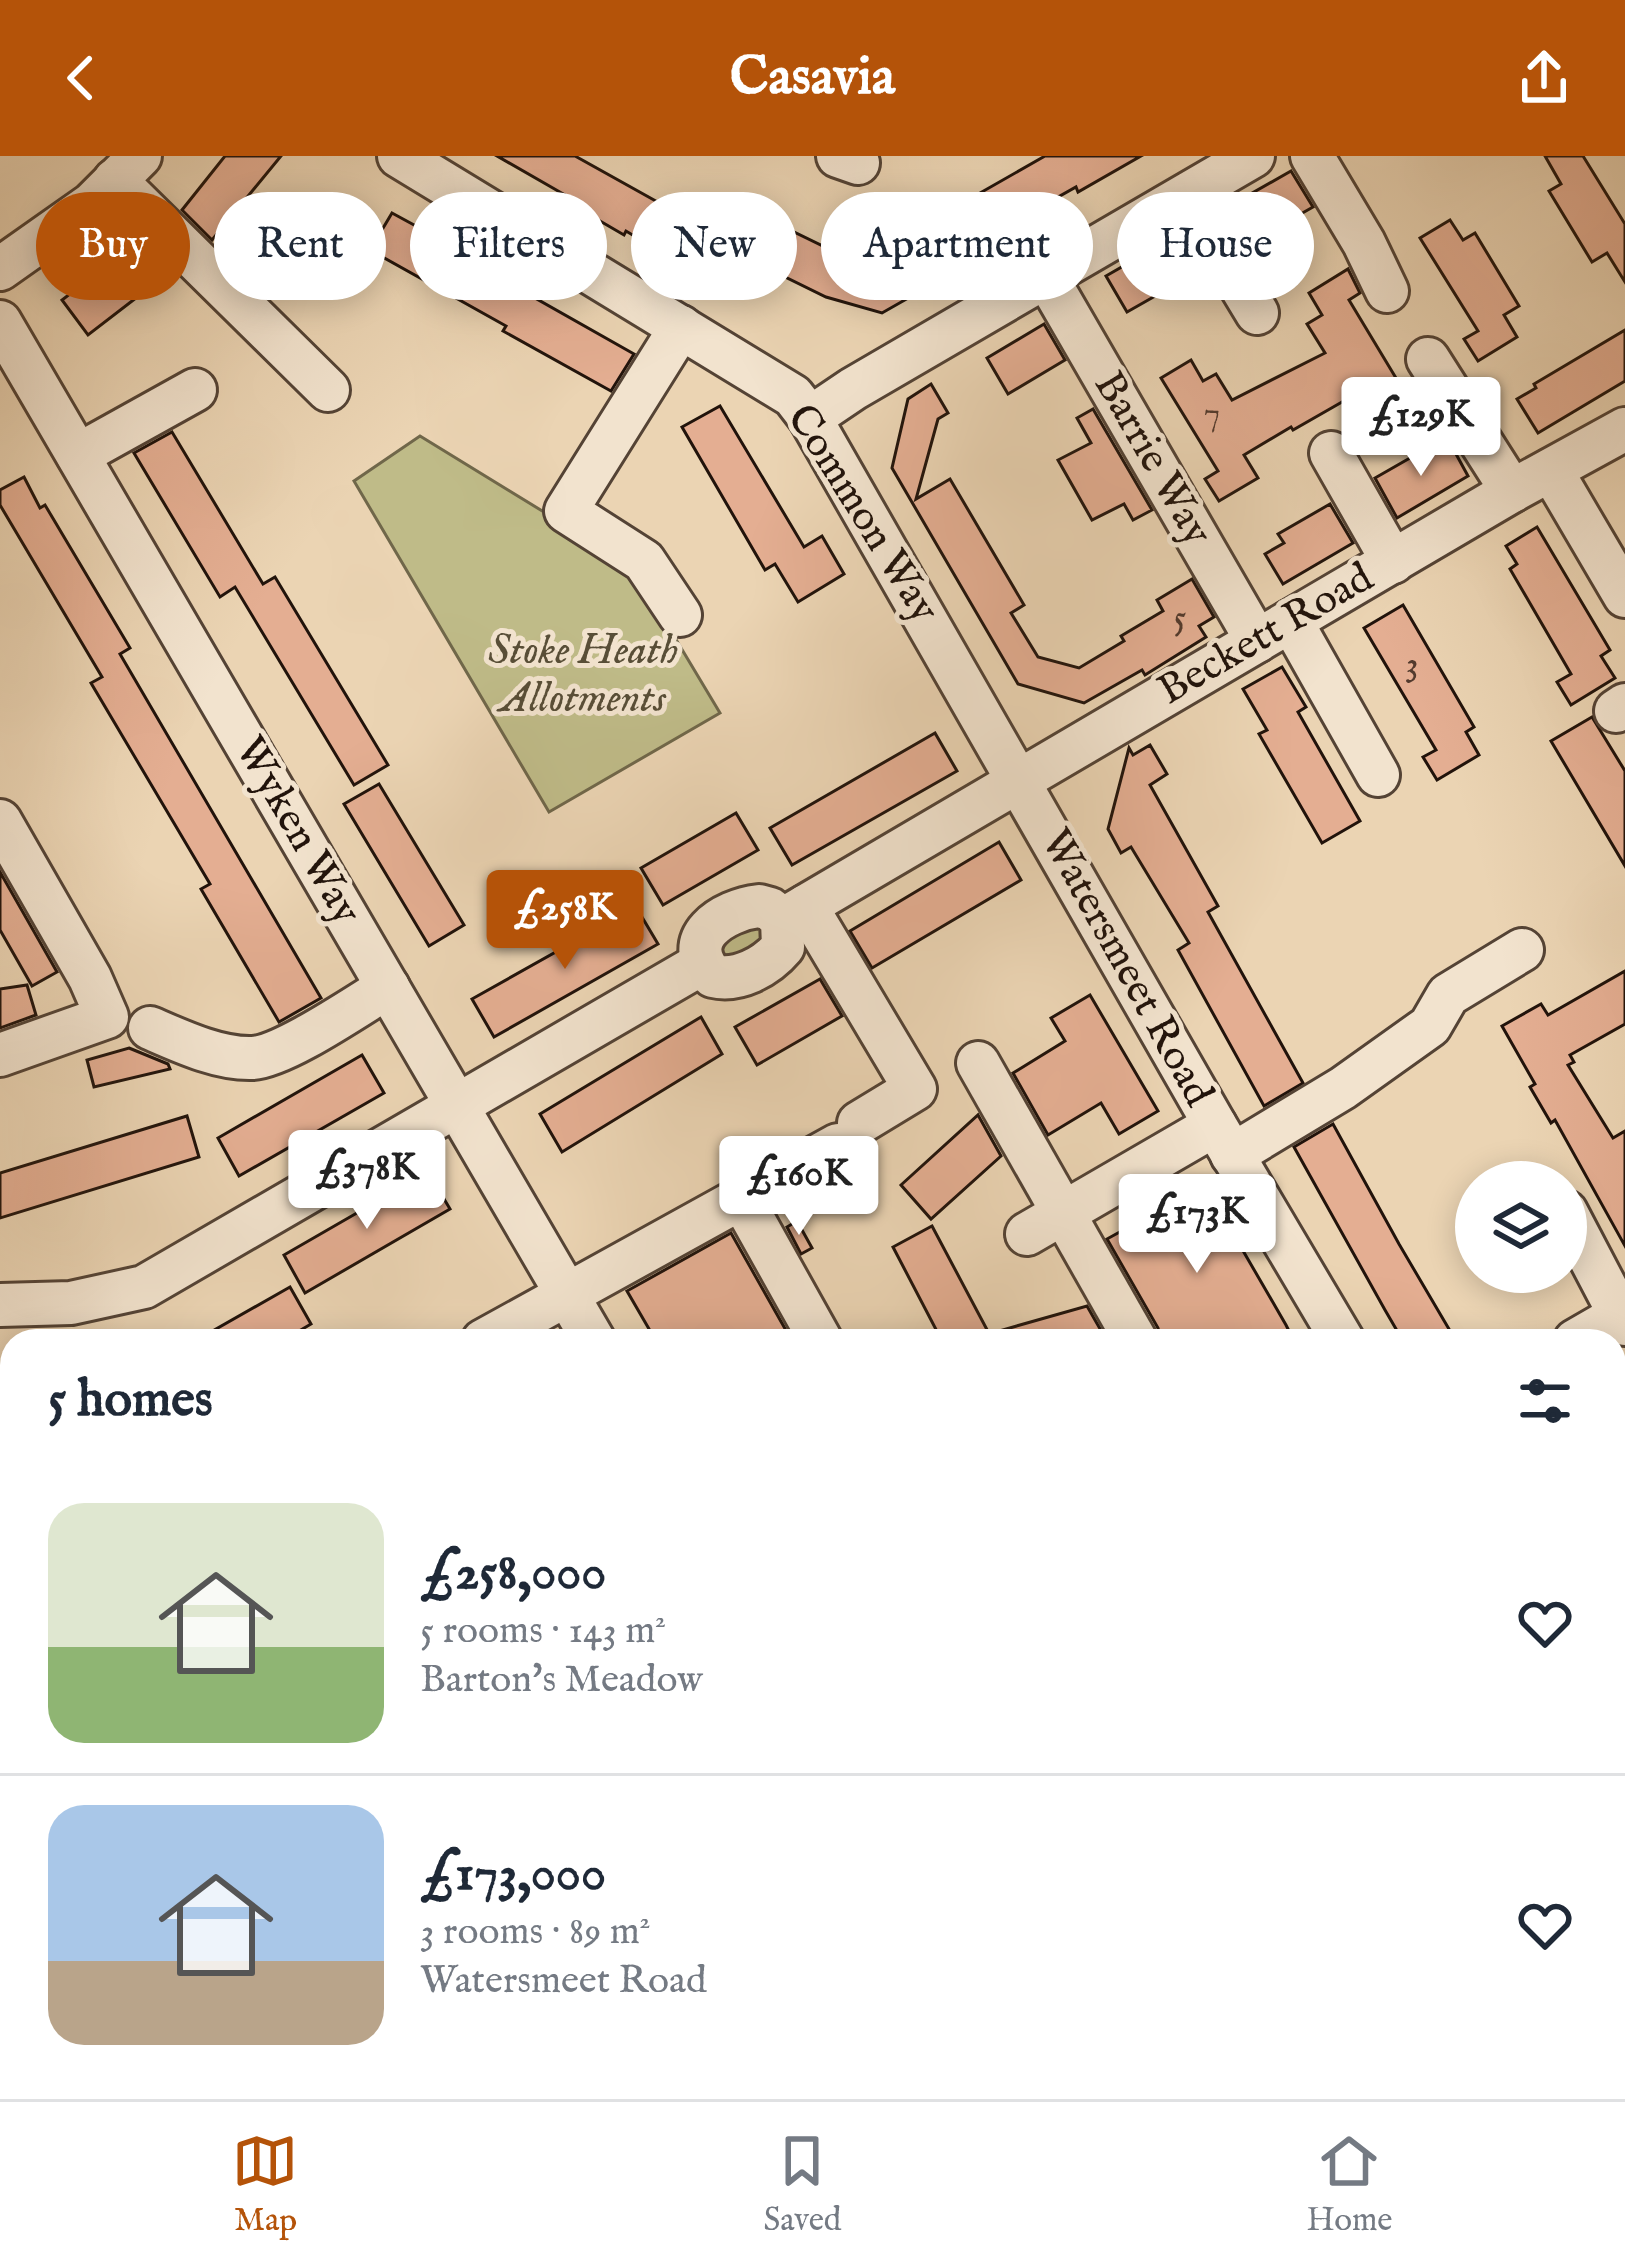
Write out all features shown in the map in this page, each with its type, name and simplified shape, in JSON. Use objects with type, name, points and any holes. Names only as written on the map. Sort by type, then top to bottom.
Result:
[{"type":"street","name":"Common Way","points":[[399,156],[793,396],[1020,779]]},
{"type":"street","points":[[1193,192],[1253,156]]},
{"type":"street","points":[[1312,156],[1334,188],[1387,291]]},
{"type":"street","points":[[0,269],[92,204],[128,168],[328,390]]},
{"type":"street","points":[[810,418],[1009,300]]},
{"type":"street","name":"Barrie Way","points":[[1061,300],[1274,631],[1378,775]]},
{"type":"street","points":[[1249,300],[1257,313]]},
{"type":"street","name":"Wyken Way","points":[[0,322],[587,1329]]},
{"type":"street","points":[[680,615],[644,561],[566,511],[681,327]]},
{"type":"street","points":[[1428,359],[1512,491]]},
{"type":"street","points":[[78,455],[195,391]]},
{"type":"street","name":"Beckett Road","points":[[794,913],[1512,491],[1625,430]]},
{"type":"street","points":[[1331,453],[1393,562]]},
{"type":"street","points":[[1551,470],[1625,596]]},
{"type":"street","name":"Watersmeet Road","points":[[1020,779],[1223,1140],[1336,1329]]},
{"type":"street","points":[[0,820],[90,978],[107,1017],[0,1055]]},
{"type":"street","points":[[0,1305],[71,1303],[144,1287],[701,964],[713,976],[727,979],[773,958],[783,947],[794,913]]},
{"type":"street","points":[[505,1329],[849,1134],[915,1089],[794,913]]},
{"type":"street","points":[[1027,1234],[1343,1088],[1430,1025],[1448,994],[1522,950]]},
{"type":"street","points":[[150,1028],[190,1046],[250,1058],[273,1053],[388,987]]},
{"type":"street","points":[[978,1064],[1129,1329]]},
{"type":"street","points":[[740,1196],[814,1329]]},
{"type":"street","points":[[1587,1252],[1622,1320]]},
{"type":"green space","name":"Stoke Heath Allotments","points":[[420,436],[632,566],[720,713],[549,812],[354,481]]},
{"type":"green space","points":[[760,920],[766,941],[724,961],[719,941]]},
{"type":"building","points":[[225,156],[281,156],[251,192],[214,192],[212,240],[190,218],[190,200]]},
{"type":"building","points":[[497,156],[575,156],[640,192],[631,192],[631,234],[607,225],[607,192],[560,192]]},
{"type":"building","points":[[1045,156],[1141,156],[1078,192],[1076,187],[1067,192],[982,192]]},
{"type":"building","points":[[1545,156],[1583,156],[1625,224],[1625,282],[1607,253],[1592,262],[1549,191],[1561,184]]},
{"type":"building","points":[[1291,171],[1304,192],[1254,192]]},
{"type":"building","points":[[392,213],[410,223],[410,272],[386,259],[386,223]]},
{"type":"building","points":[[1450,220],[1463,240],[1475,233],[1519,306],[1504,315],[1517,337],[1478,361],[1464,339],[1478,331],[1420,238]]},
{"type":"building","points":[[797,233],[821,245],[821,295],[797,283]]},
{"type":"building","points":[[1348,269],[1360,293],[1349,300],[1405,393],[1376,411],[1363,390],[1291,427],[1244,455],[1258,478],[1219,501],[1205,479],[1218,471],[1161,378],[1191,360],[1203,381],[1216,374],[1232,400],[1325,353],[1307,324],[1322,315],[1313,300],[1314,290]]},
{"type":"building","points":[[1117,270],[1117,295],[1106,276]]},
{"type":"building","points":[[62,300],[133,300],[88,335]]},
{"type":"building","points":[[459,300],[539,300],[634,354],[611,391],[503,331],[506,326]]},
{"type":"building","points":[[836,300],[905,300],[882,313]]},
{"type":"building","points":[[1120,300],[1148,300],[1127,312]]},
{"type":"building","points":[[1044,324],[1065,360],[1008,394],[987,358]]},
{"type":"building","points":[[1625,330],[1625,381],[1538,433],[1517,399]]},
{"type":"building","points":[[931,384],[948,413],[938,419],[916,499],[950,479],[1024,605],[1011,613],[1038,657],[1079,668],[1163,611],[1157,600],[1192,579],[1214,617],[1199,626],[1206,637],[1145,675],[1142,670],[1084,703],[1018,684],[892,468],[908,399]]},
{"type":"building","points":[[720,406],[804,547],[822,536],[844,574],[798,602],[775,564],[765,570],[682,427]]},
{"type":"building","points":[[1093,409],[1152,510],[1133,520],[1124,504],[1092,520],[1058,460],[1091,443],[1077,418]]},
{"type":"building","points":[[172,432],[263,584],[275,577],[388,765],[354,785],[235,587],[220,597],[134,453]]},
{"type":"building","points":[[1450,443],[1468,476],[1397,518],[1375,478],[1424,450],[1428,456]]},
{"type":"building","points":[[24,477],[130,648],[120,654],[321,998],[279,1022],[201,889],[210,884],[91,683],[102,677],[0,505],[0,490]]},
{"type":"building","points":[[1330,504],[1353,543],[1283,584],[1265,554],[1284,543],[1278,534]]},
{"type":"building","points":[[1537,527],[1610,650],[1601,656],[1615,678],[1571,705],[1557,682],[1571,674],[1510,569],[1517,564],[1506,546]]},
{"type":"building","points":[[1403,605],[1474,727],[1466,732],[1479,755],[1437,780],[1423,757],[1436,750],[1364,628]]},
{"type":"building","points":[[1282,667],[1306,707],[1298,712],[1360,821],[1322,843],[1259,734],[1267,730],[1243,689]]},
{"type":"building","points":[[1592,717],[1625,771],[1625,866],[1551,741]]},
{"type":"building","points":[[935,733],[957,771],[792,865],[770,828]]},
{"type":"building","points":[[1150,745],[1167,774],[1150,785],[1218,906],[1208,912],[1303,1083],[1264,1106],[1178,950],[1189,943],[1131,847],[1121,853],[1108,829],[1129,748],[1133,755]]},
{"type":"building","points":[[379,784],[464,925],[429,946],[344,804]]},
{"type":"building","points":[[736,813],[758,850],[663,905],[641,868]]},
{"type":"building","points":[[999,842],[1021,880],[872,968],[850,931]]},
{"type":"building","points":[[0,872],[57,972],[32,986],[0,930]]},
{"type":"building","points":[[636,907],[658,944],[494,1037],[472,999]]},
{"type":"building","points":[[1625,971],[1625,1024],[1570,1055],[1574,1062],[1568,1065],[1613,1138],[1625,1131],[1625,1246],[1587,1178],[1587,1161],[1578,1161],[1555,1120],[1551,1123],[1502,1026],[1541,1004],[1548,1015]]},
{"type":"building","points":[[820,979],[842,1016],[757,1065],[735,1027]]},
{"type":"building","points":[[27,985],[36,1015],[0,1028],[0,989]]},
{"type":"building","points":[[1090,995],[1158,1111],[1119,1134],[1101,1103],[1048,1135],[1013,1073],[1065,1041],[1051,1018]]},
{"type":"building","points":[[701,1017],[722,1054],[562,1152],[540,1114]]},
{"type":"building","points":[[129,1048],[170,1069],[94,1087],[87,1060]]},
{"type":"building","points":[[362,1055],[384,1093],[239,1176],[218,1138]]},
{"type":"building","points":[[978,1115],[1001,1156],[931,1219],[901,1185]]},
{"type":"building","points":[[187,1116],[199,1157],[0,1218],[0,1173]]},
{"type":"building","points":[[1333,1124],[1449,1329],[1396,1329],[1294,1147]]},
{"type":"building","points":[[428,1172],[450,1209],[305,1293],[284,1255]]},
{"type":"building","points":[[1205,1185],[1288,1329],[1158,1329],[1107,1239]]},
{"type":"building","points":[[797,1221],[812,1248],[801,1254],[787,1227]]},
{"type":"building","points":[[932,1226],[987,1329],[936,1329],[893,1247]]},
{"type":"building","points":[[731,1233],[785,1329],[649,1329],[627,1291]]},
{"type":"building","points":[[290,1287],[311,1324],[302,1329],[216,1329]]},
{"type":"building","points":[[1087,1306],[1100,1329],[1006,1329]]}]
